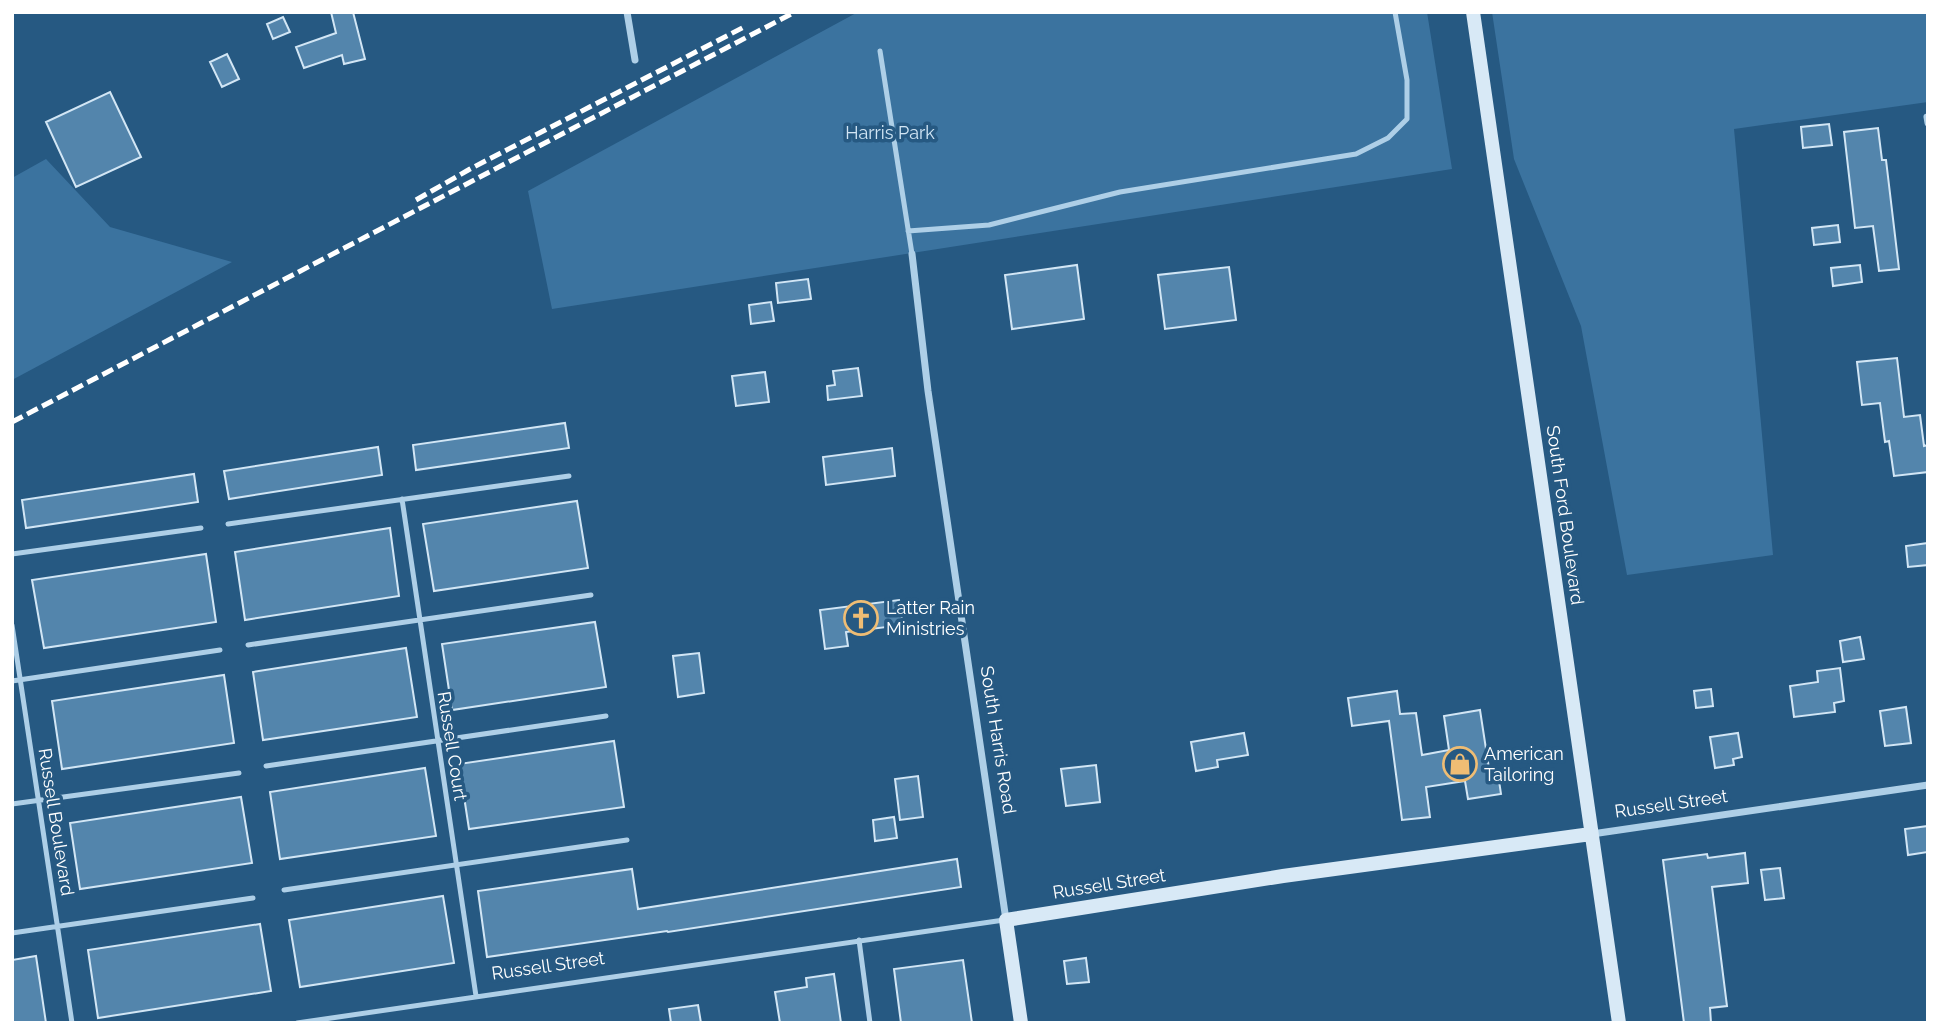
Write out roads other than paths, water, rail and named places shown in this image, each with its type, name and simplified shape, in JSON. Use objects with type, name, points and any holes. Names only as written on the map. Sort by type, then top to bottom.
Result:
[{"type":"main road","name":"South Ford Boulevard","points":[[1473,12],[1619,1023]]},
{"type":"main road","name":"Russell Street","points":[[1006,920],[1283,876],[1591,834]]},
{"type":"main road","name":"South Harris Road","points":[[1006,920],[1021,1023]]},
{"type":"street","points":[[627,12],[635,60]]},
{"type":"street","points":[[1927,117],[1928,123]]},
{"type":"street","name":"South Harris Road","points":[[912,254],[928,391],[1006,920]]},
{"type":"street","name":"Russell Street","points":[[1591,834],[1928,785]]},
{"type":"lane","points":[[908,231],[989,225],[1120,192],[1356,154],[1388,138],[1407,119],[1407,80],[1395,12]]},
{"type":"lane","points":[[880,51],[912,254]]},
{"type":"lane","points":[[228,524],[569,476]]},
{"type":"lane","name":"Russell Court","points":[[402,499],[476,996]]},
{"type":"lane","points":[[12,554],[201,528]]},
{"type":"lane","points":[[248,645],[591,595]]},
{"type":"lane","name":"Russell Boulevard","points":[[12,625],[72,1023]]},
{"type":"lane","points":[[12,681],[220,650]]},
{"type":"lane","points":[[266,766],[606,716]]},
{"type":"lane","points":[[12,804],[239,773]]},
{"type":"lane","points":[[284,890],[627,839]]},
{"type":"lane","points":[[12,933],[253,898]]},
{"type":"lane","name":"Russell Street","points":[[297,1023],[1006,920]]},
{"type":"lane","points":[[859,940],[870,1023]]},
{"type":"railway","points":[[12,422],[795,12]]},
{"type":"railway","points":[[416,200],[470,169],[744,27]]},
{"type":"place","name":"Latter Rain Ministries","points":[[861,618]]},
{"type":"place","name":"American Tailoring","points":[[1460,764]]},
{"type":"park label","name":"Harris Park","points":[[890,133]]}]
